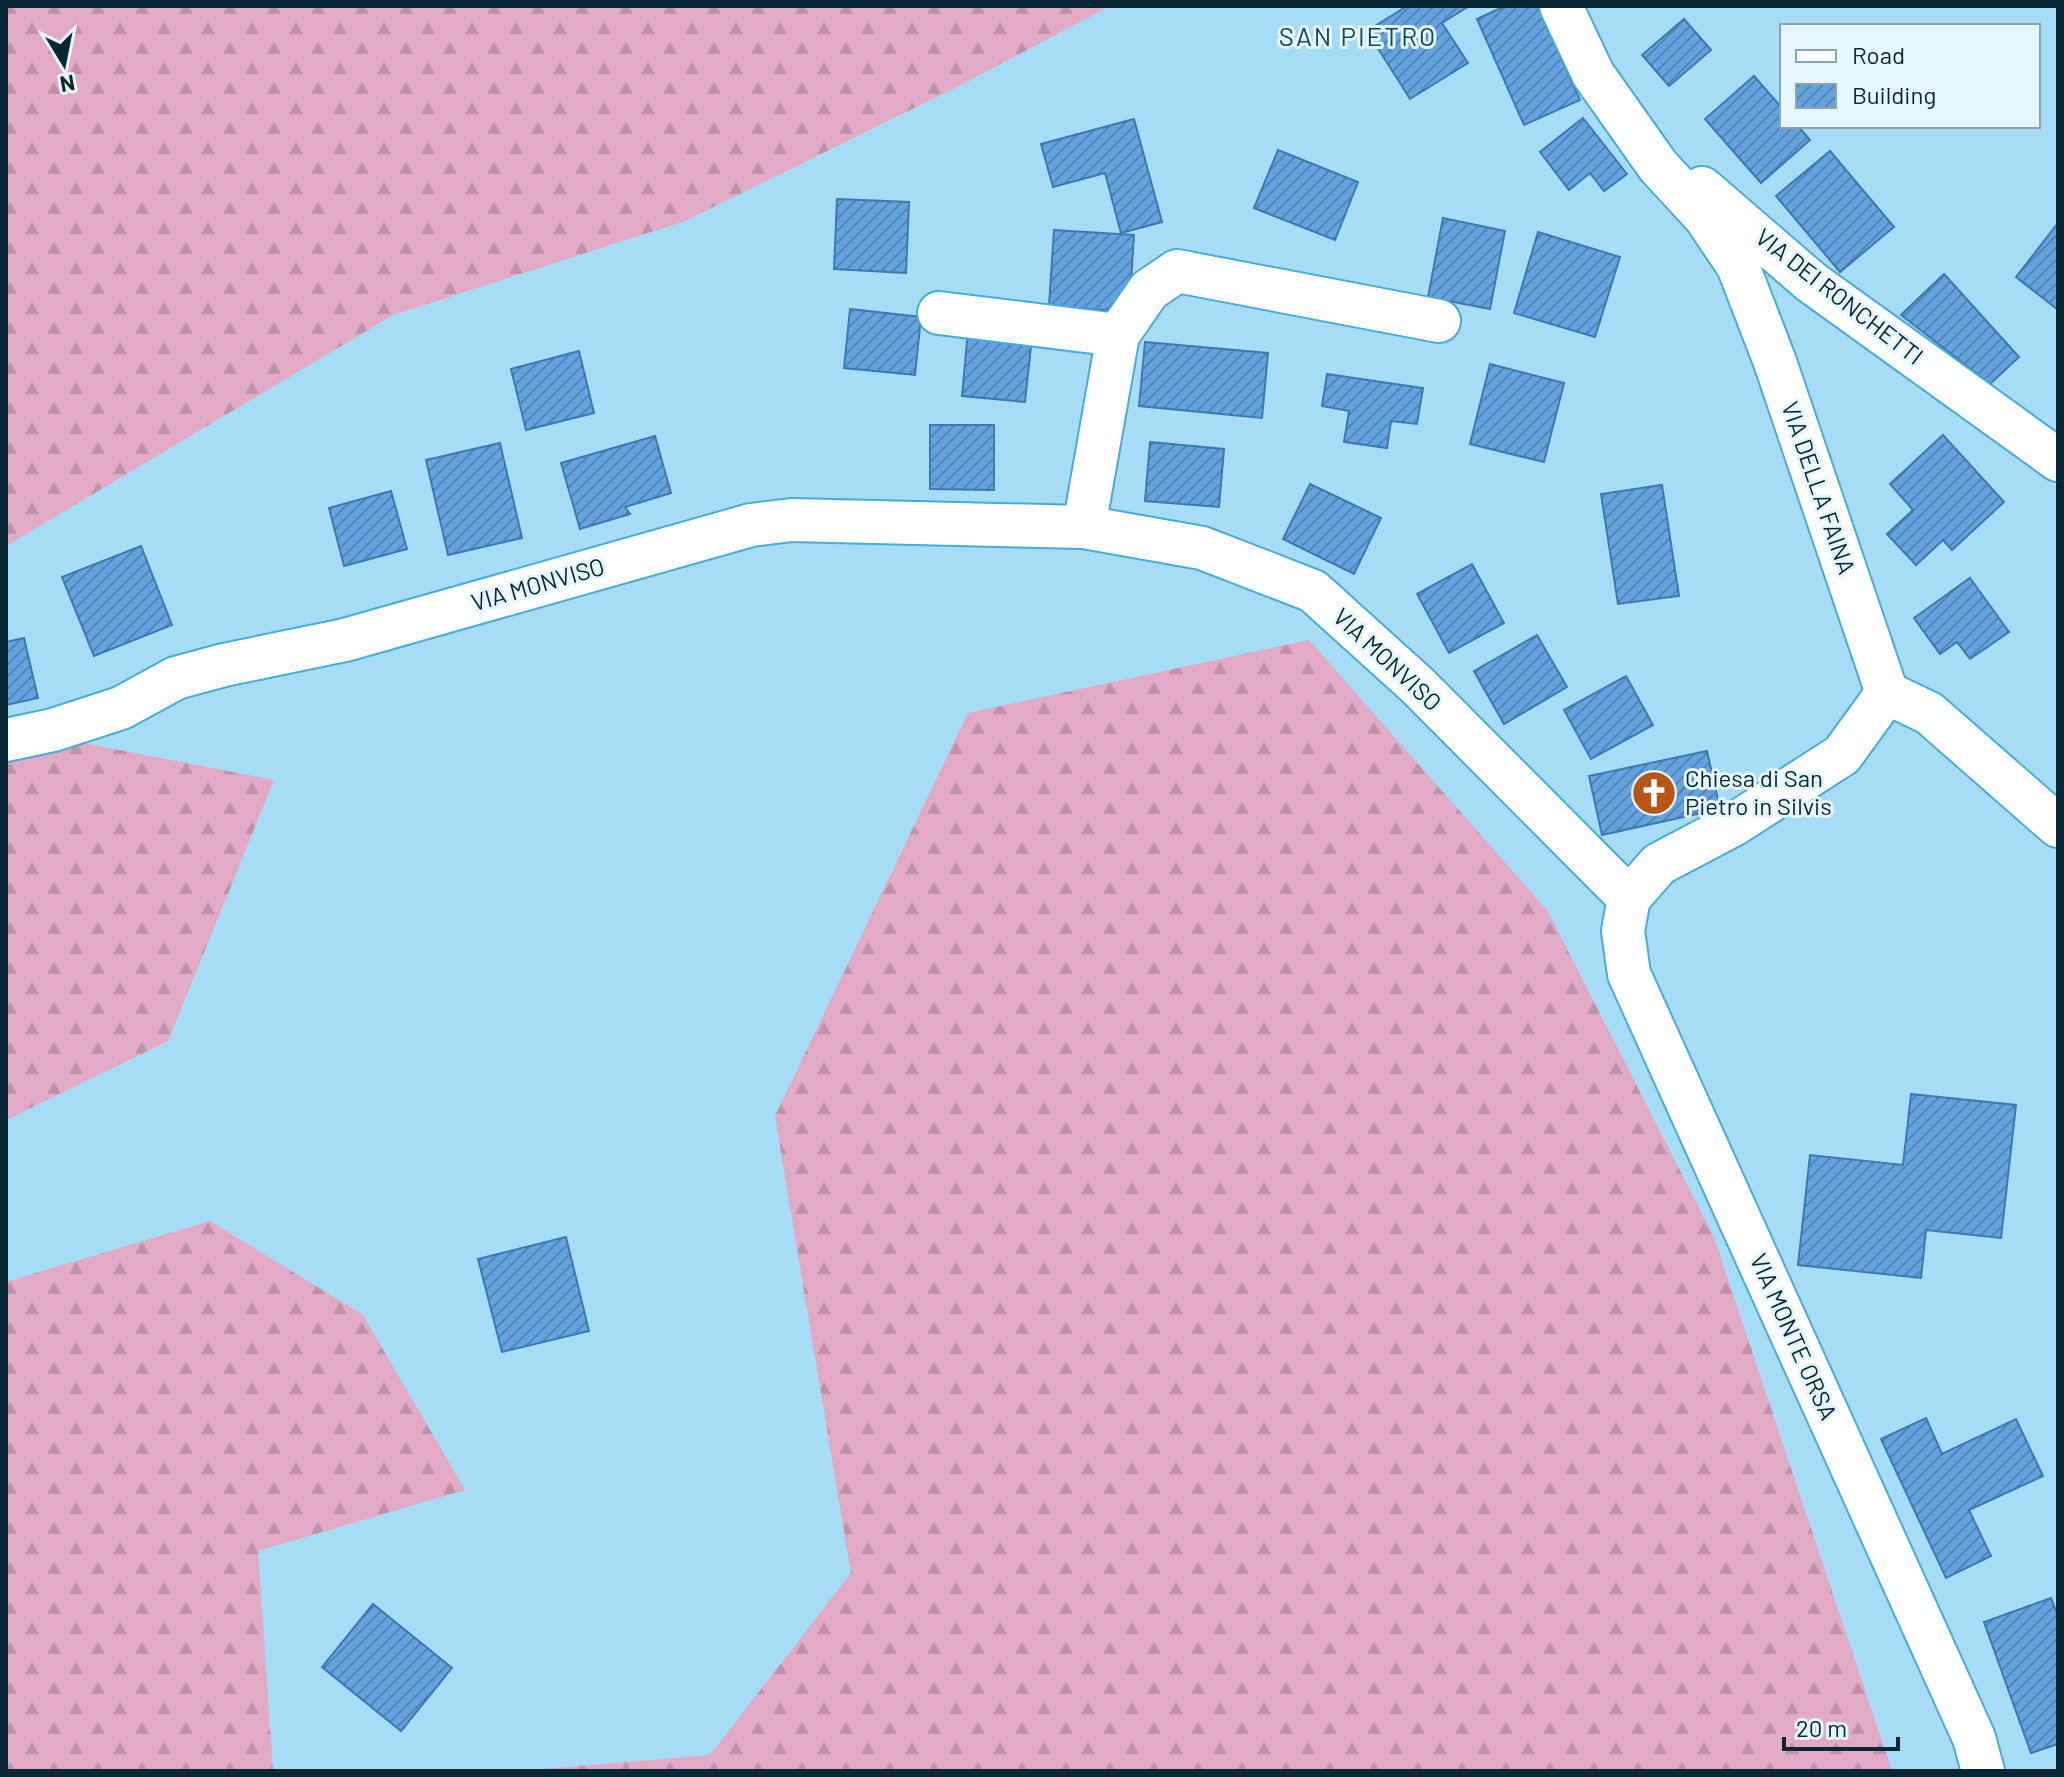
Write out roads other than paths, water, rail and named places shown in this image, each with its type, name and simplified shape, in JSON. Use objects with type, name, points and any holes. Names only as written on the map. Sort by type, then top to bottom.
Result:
[{"type":"street","name":"VIA DELLA FAINA","points":[[1561,6],[1593,74],[1658,166],[1705,217],[1738,266],[1781,377],[1887,693]]},
{"type":"street","name":"VIA DEI RONCHETTI","points":[[1629,124],[1811,282],[2058,460]]},
{"type":"street","points":[[1084,527],[1118,335],[1149,290],[1177,271],[1439,321]]},
{"type":"street","points":[[939,313],[1118,335]]},
{"type":"street","name":"VIA MONVISO","points":[[6,740],[53,730],[121,708],[176,678],[345,640],[751,525],[792,520],[1084,527],[1202,548],[1313,591],[1418,686],[1629,898]]},
{"type":"street","points":[[1629,898],[1659,864],[1733,825],[1842,755],[1887,693],[1929,713],[2058,826]]},
{"type":"street","name":"VIA MONTE ORSA","points":[[1629,898],[1623,931],[1629,974],[1974,1738],[1983,1771]]},
{"type":"place","name":"Chiesa di San Pietro in Silvis","points":[[1654,793]]},
{"type":"district","name":"SAN PIETRO","points":[[1358,37]]}]
